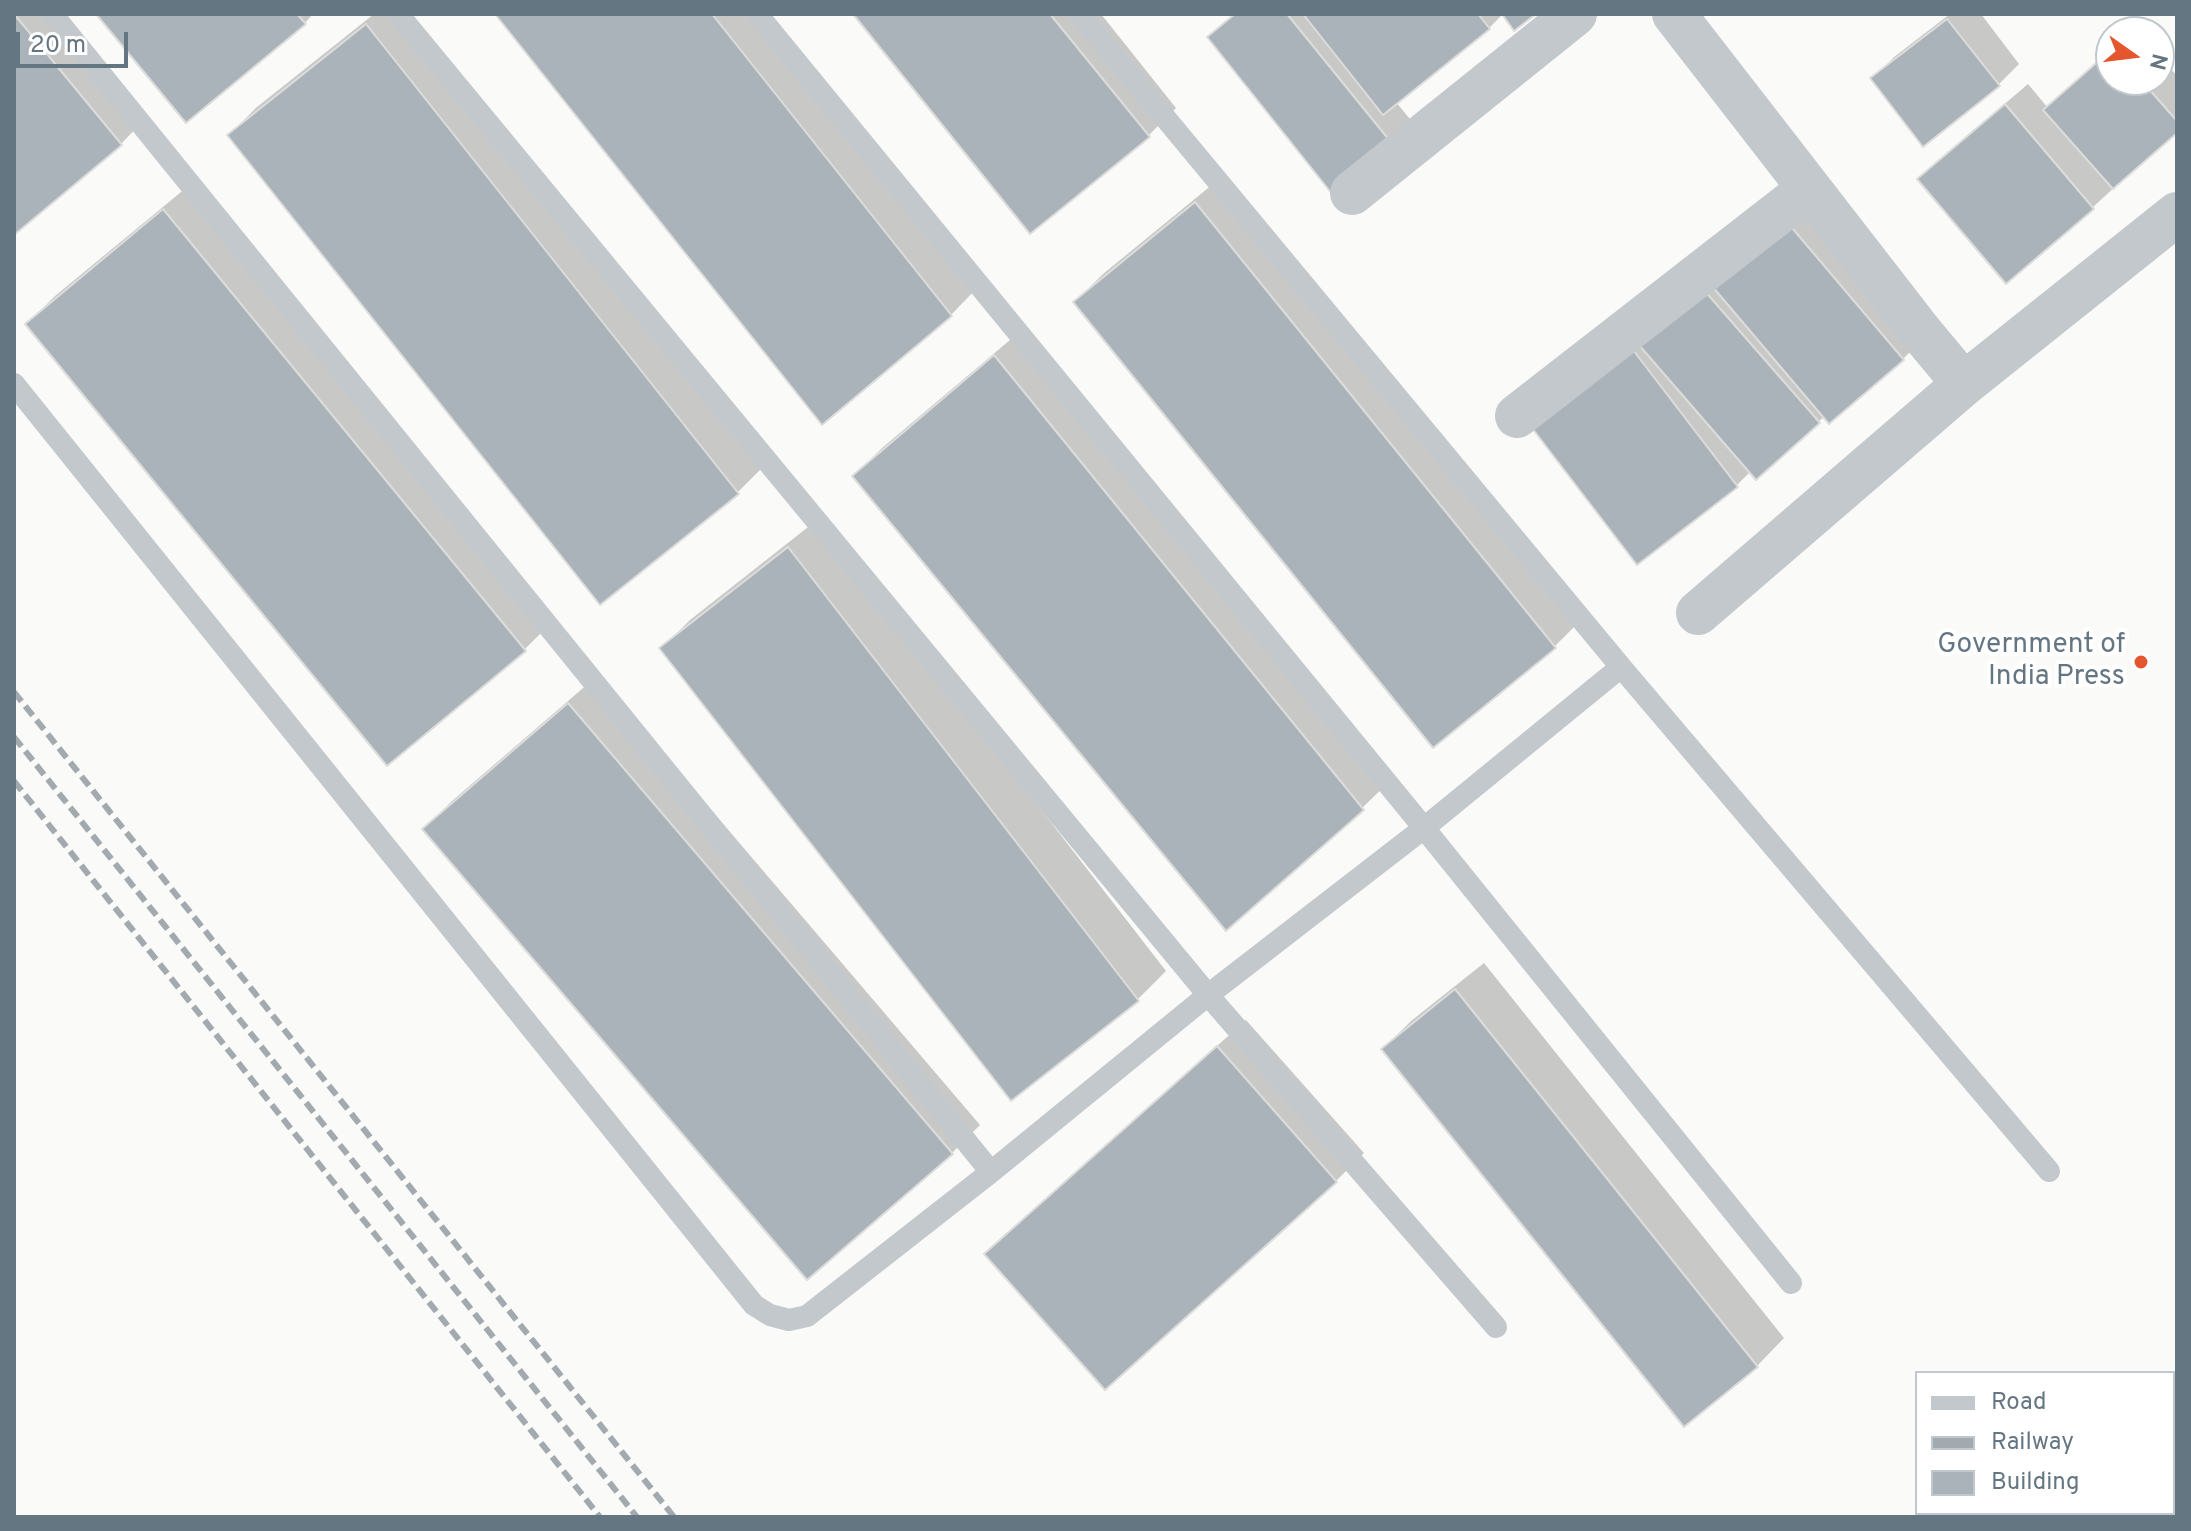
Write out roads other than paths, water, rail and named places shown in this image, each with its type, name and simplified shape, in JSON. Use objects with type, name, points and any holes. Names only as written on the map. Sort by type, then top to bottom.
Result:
[{"type":"street","points":[[1352,193],[1575,14]]},
{"type":"street","points":[[1674,14],[1964,384]]},
{"type":"street","points":[[1517,416],[1809,189]]},
{"type":"street","points":[[1698,613],[1964,384],[2177,214]]},
{"type":"lane","points":[[52,14],[991,1172]]},
{"type":"lane","points":[[398,14],[1208,995],[1496,1327]]},
{"type":"lane","points":[[757,14],[1424,828],[1791,1283]]},
{"type":"lane","points":[[1079,14],[1621,667],[2049,1171]]},
{"type":"lane","points":[[14,384],[754,1305],[770,1315],[789,1320],[807,1316],[991,1172],[1208,995],[1424,828],[1621,667]]},
{"type":"railway","points":[[14,692],[674,1517]]},
{"type":"railway","points":[[14,737],[637,1517]]},
{"type":"railway","points":[[14,781],[600,1517]]},
{"type":"place","name":"Government of India Press","points":[[2141,662]]}]
